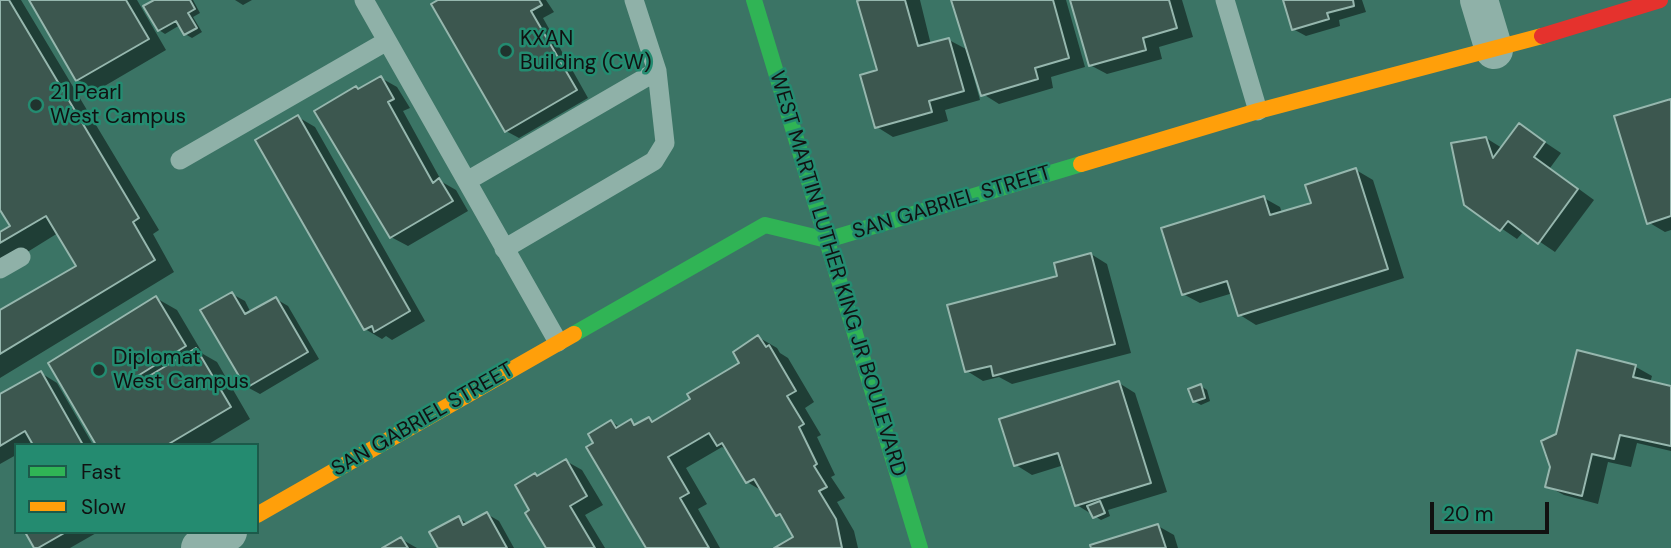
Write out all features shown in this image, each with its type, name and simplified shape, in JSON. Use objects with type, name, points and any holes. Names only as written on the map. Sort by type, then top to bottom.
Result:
[{"type":"street","name":"WEST MARTIN LUTHER KING JR BOULEVARD","points":[[754,0],[919,547]]},
{"type":"street","points":[[1479,0],[1494,50]]},
{"type":"street","name":"SAN GABRIEL STREET","points":[[259,514],[765,225],[827,240],[1258,111],[1494,50],[1660,0]]},
{"type":"street","points":[[200,548],[224,534]]},
{"type":"lane","points":[[364,0],[558,342]]},
{"type":"lane","points":[[504,249],[654,161],[665,144],[657,71],[634,0]]},
{"type":"lane","points":[[1225,0],[1258,111]]},
{"type":"lane","points":[[180,160],[387,41]]},
{"type":"lane","points":[[467,181],[657,71]]},
{"type":"lane","points":[[0,269],[21,257]]},
{"type":"building","name":"21 Pearl West Campus","points":[[0,0],[9,0],[139,218],[133,222],[155,260],[0,354],[0,310],[76,266],[46,216],[0,243],[0,232],[10,226],[0,210]]},
{"type":"building","points":[[29,0],[126,0],[149,39],[76,81]]},
{"type":"building","points":[[154,0],[190,0],[195,9],[188,13],[197,28],[184,35],[176,21],[158,31],[143,6]]},
{"type":"building","name":"KXAN Building (CW)","points":[[438,0],[539,0],[542,5],[531,11],[577,90],[505,132],[431,4]]},
{"type":"building","points":[[905,0],[918,46],[949,38],[964,91],[929,101],[932,112],[875,128],[860,75],[877,70],[857,1]]},
{"type":"building","points":[[951,0],[1053,0],[1069,58],[1035,68],[1038,79],[981,96]]},
{"type":"building","points":[[1070,0],[1169,0],[1177,28],[1143,38],[1146,50],[1089,66]]},
{"type":"building","points":[[1283,0],[1353,0],[1354,6],[1327,13],[1329,19],[1292,30]]},
{"type":"building","points":[[381,76],[394,99],[388,102],[433,183],[439,178],[453,201],[390,238],[314,111],[356,86],[358,89]]},
{"type":"building","points":[[1671,99],[1671,216],[1647,224],[1614,116]]},
{"type":"building","points":[[298,115],[410,311],[374,332],[372,326],[364,330],[255,140]]},
{"type":"building","points":[[1519,123],[1545,142],[1534,157],[1578,189],[1538,244],[1508,221],[1500,231],[1464,205],[1451,143],[1486,137],[1493,158]]},
{"type":"building","points":[[1356,168],[1388,269],[1238,316],[1227,281],[1182,295],[1161,228],[1264,196],[1270,215],[1311,203],[1305,185]]},
{"type":"building","points":[[1091,253],[1115,344],[993,376],[991,366],[965,372],[947,305],[1057,276],[1054,263]]},
{"type":"building","points":[[232,292],[245,314],[276,297],[308,352],[246,388],[200,310]]},
{"type":"building","name":"Diplomat West Campus","points":[[156,296],[186,346],[136,377],[139,382],[196,348],[231,407],[170,443],[95,443],[48,363]]},
{"type":"building","points":[[758,335],[766,347],[769,345],[796,391],[787,396],[804,424],[799,427],[817,464],[814,466],[827,487],[819,491],[836,519],[842,548],[774,548],[793,537],[780,514],[776,516],[754,479],[746,483],[722,443],[717,446],[709,433],[668,457],[689,493],[680,498],[709,548],[646,548],[586,447],[593,443],[588,434],[611,420],[616,428],[631,419],[634,425],[649,417],[652,422],[690,399],[687,394],[739,363],[733,352]]},
{"type":"building","points":[[1577,350],[1636,365],[1633,377],[1671,386],[1671,446],[1620,435],[1614,459],[1592,454],[1582,496],[1545,487],[1550,467],[1541,441],[1556,434]]},
{"type":"building","points":[[41,371],[82,443],[32,443],[25,431],[0,446],[0,394]]},
{"type":"building","points":[[1119,381],[1151,483],[1075,506],[1058,453],[1014,466],[999,419]]},
{"type":"building","points":[[1201,384],[1205,398],[1193,402],[1188,389]]},
{"type":"building","points":[[566,459],[587,496],[570,506],[595,548],[546,548],[525,513],[529,510],[515,485]]},
{"type":"building","points":[[1100,501],[1105,513],[1093,518],[1087,506]]},
{"type":"building","points":[[487,512],[507,548],[438,548],[429,532],[459,516],[463,525]]},
{"type":"building","points":[[1158,524],[1166,548],[1091,548],[1090,545]]},
{"type":"building","points":[[26,534],[62,534],[38,548],[34,548]]},
{"type":"building","points":[[401,537],[408,548],[382,548]]},
{"type":"traffic: fast","points":[[754,0],[920,548]]},
{"type":"traffic: fast","points":[[574,334],[765,225],[827,240],[1081,164]]},
{"type":"traffic: slow","points":[[1081,164],[1258,111],[1542,36]]},
{"type":"traffic: slow","points":[[259,514],[574,334]]},
{"type":"traffic: jam","points":[[1542,36],[1660,0]]},
{"type":"place","name":"KXAN Building (CW)","points":[[506,51]]},
{"type":"place","name":"21 Pearl West Campus","points":[[36,105]]},
{"type":"place","name":"Diplomat West Campus","points":[[99,370]]}]
